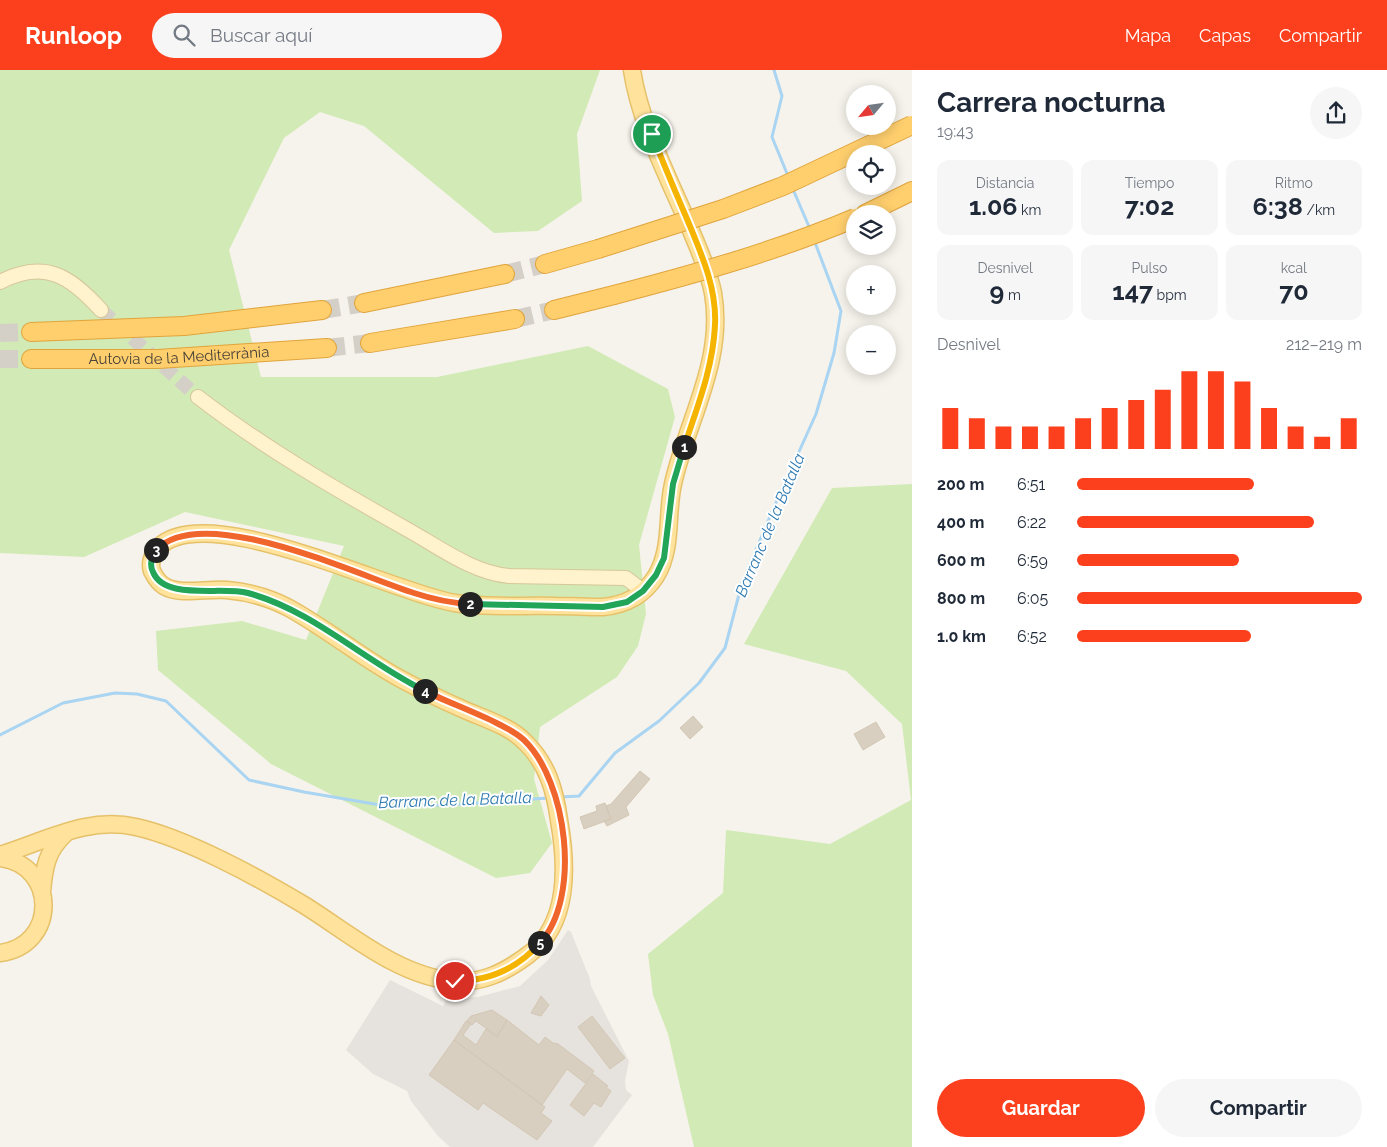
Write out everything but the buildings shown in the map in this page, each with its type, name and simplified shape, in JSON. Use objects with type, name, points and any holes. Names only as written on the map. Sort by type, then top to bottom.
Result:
[{"type":"highway","points":[[545,264],[723,209],[776,189],[846,158],[912,125]]},
{"type":"highway","points":[[883,205],[912,191]]},
{"type":"highway","points":[[554,310],[723,265],[808,237],[846,222]]},
{"type":"highway","points":[[364,303],[505,274]]},
{"type":"highway","name":"Autovia de la Mediterrània","points":[[31,332],[184,326],[322,310]]},
{"type":"highway","points":[[370,343],[515,319]]},
{"type":"highway","name":"Autovia de la Mediterrània","points":[[31,359],[158,359],[327,348]]},
{"type":"main road","points":[[0,856],[70,830],[104,823],[138,827],[159,834],[249,874],[403,966],[433,978],[475,981],[503,972],[532,952],[545,938],[557,917],[565,862],[550,778],[538,756],[522,738],[399,678],[289,608],[273,600],[226,589],[181,590],[164,586],[153,573],[152,556],[161,546],[177,536],[207,534],[285,547],[416,594],[456,603],[603,607],[627,602],[643,591],[656,575],[664,558],[673,484],[701,400],[714,343],[715,314],[711,281],[640,103],[632,70]]},
{"type":"main road","points":[[0,953],[19,947],[36,931],[44,908],[42,892],[46,860],[56,844],[70,830]]},
{"type":"main road","points":[[0,856],[27,869],[34,876],[42,892]]},
{"type":"street","points":[[0,282],[17,274],[31,271],[59,275],[83,290],[101,310]]},
{"type":"street","points":[[198,397],[228,420],[323,480],[429,542],[493,574],[509,576],[626,578],[643,591]]},
{"type":"shaded area","points":[[568,930],[571,932],[591,986],[629,1061],[625,1081],[626,1090],[632,1095],[593,1147],[450,1147],[438,1136],[411,1101],[407,1091],[373,1074],[346,1050],[390,980],[443,1006],[447,999],[478,997],[520,986],[548,960]]},
{"type":"green space","points":[[0,70],[600,70],[577,134],[582,201],[538,231],[494,233],[364,126],[320,112],[284,138],[229,250],[261,377],[437,377],[588,346],[668,389],[675,417],[639,545],[646,614],[638,646],[617,677],[540,727],[534,779],[552,843],[530,873],[496,878],[271,764],[158,670],[156,631],[242,621],[306,640],[344,546],[185,512],[84,557],[0,553]]},
{"type":"green space","points":[[912,484],[912,1147],[694,1147],[668,1034],[653,995],[648,954],[723,893],[726,830],[830,844],[911,800],[902,724],[846,671],[744,644],[832,488]]},
{"type":"waterway","name":"Barranc de la Batalla","points":[[774,70],[782,96],[772,137],[788,176]]},
{"type":"waterway","name":"Barranc de la Batalla","points":[[792,187],[810,229]]},
{"type":"waterway","name":"Barranc de la Batalla","points":[[561,797],[579,796],[615,753],[659,721],[699,683],[725,648],[742,583],[816,414],[834,353],[841,311],[814,240]]},
{"type":"waterway","name":"Barranc de la Batalla","points":[[0,735],[63,703],[115,693],[137,694],[166,701],[249,780],[304,792],[386,806],[448,805],[549,798]]},
{"type":"tunnel","points":[[505,274],[545,264]]},
{"type":"tunnel","points":[[322,310],[364,303]]},
{"type":"tunnel","points":[[101,310],[198,397]]},
{"type":"tunnel","points":[[515,319],[554,310]]},
{"type":"tunnel","points":[[0,333],[31,332]]},
{"type":"tunnel","points":[[327,348],[370,343]]},
{"type":"tunnel","points":[[0,359],[31,359]]},
{"type":"route","points":[[455,981],[475,981],[512,967],[532,952],[545,938],[557,917],[565,862],[557,805],[550,778],[538,756],[522,738],[399,678],[329,631],[273,600],[226,589],[181,590],[164,586],[156,579],[153,573],[151,567],[152,556],[166,541],[177,536],[207,534],[285,547],[416,594],[456,603],[603,607],[627,602],[643,591],[656,575],[664,558],[673,484],[690,428],[701,400],[714,343],[715,324],[715,304],[711,281],[652,134]]}]
